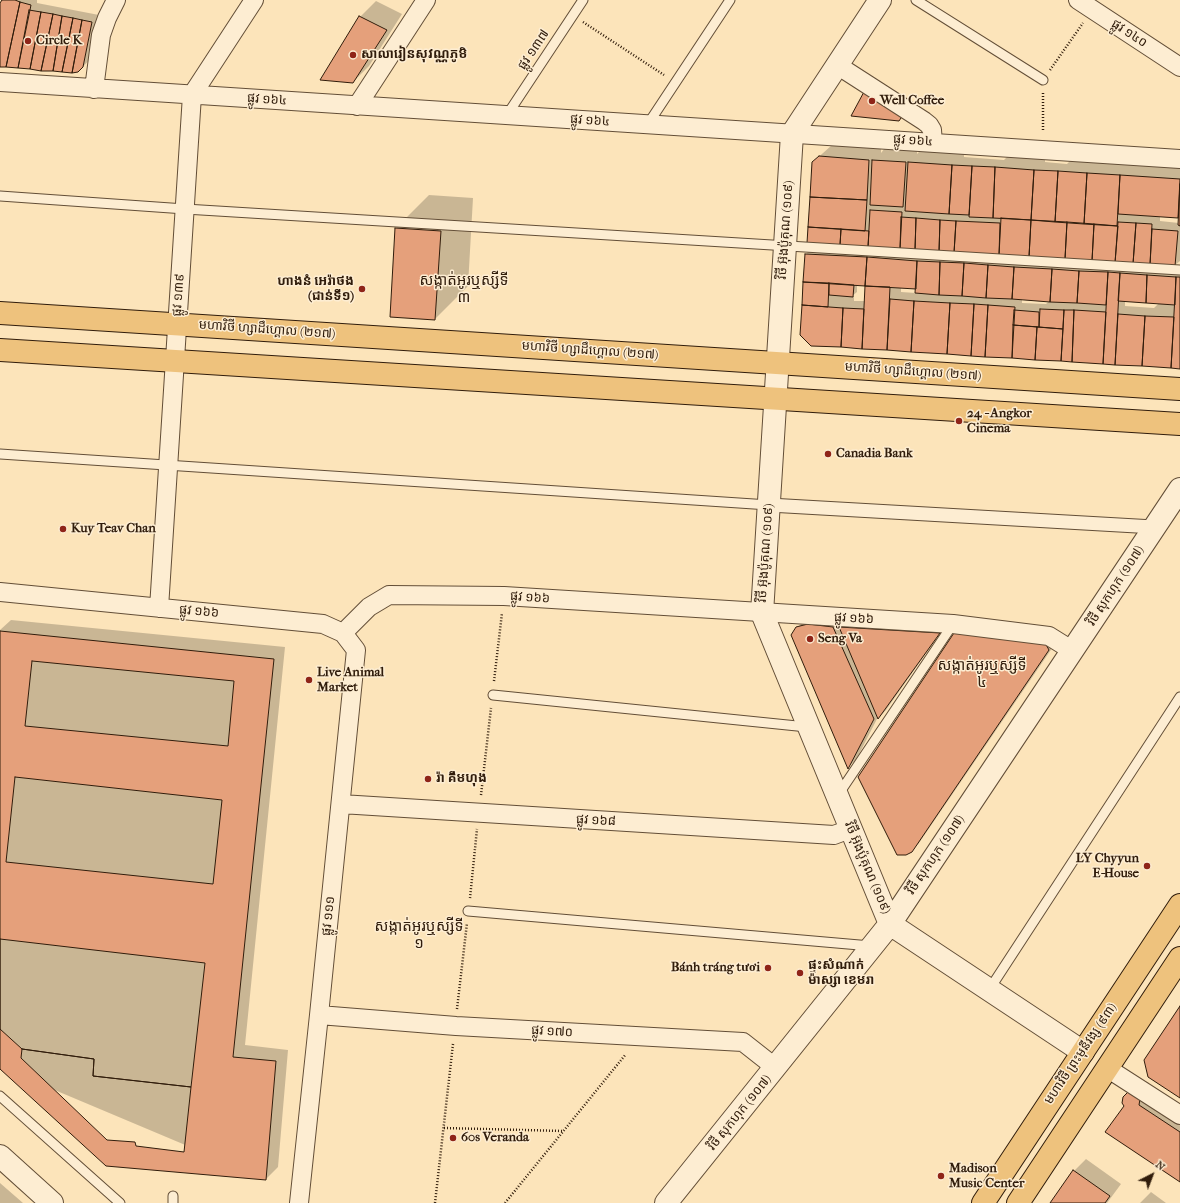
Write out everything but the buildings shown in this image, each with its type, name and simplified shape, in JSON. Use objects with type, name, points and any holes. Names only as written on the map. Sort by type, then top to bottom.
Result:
[{"type":"main road","name":"មហាវិថី ហ្សាដឹហ្គោល (២១៧)","points":[[0,313],[1180,389]]},
{"type":"main road","points":[[0,350],[1180,424]]},
{"type":"main road","name":"មហាវិថី ព្រះមុនីវង្ស (៩៣)","points":[[983,1203],[1180,905]]},
{"type":"main road","points":[[1018,1203],[1180,958]]},
{"type":"street","points":[[94,88],[101,35],[116,0]]},
{"type":"street","name":"ផ្លូវ ១៣៩","points":[[159,608],[192,95],[254,0]]},
{"type":"street","points":[[357,106],[426,0]]},
{"type":"street","name":"វិថី អ៊ុងប៉ូគុណ (១០៩)","points":[[880,0],[792,134],[762,613],[890,924],[1083,1052]]},
{"type":"street","name":"ផ្លូវ ១៤០","points":[[1078,0],[1180,67]]},
{"type":"street","points":[[837,65],[929,125],[932,130],[933,142]]},
{"type":"street","name":"ផ្លូវ ១៦៤","points":[[0,82],[1180,159]]},
{"type":"street","name":"វិថី សុកហុក (១០៧)","points":[[666,1203],[776,1068],[890,924],[1180,488]]},
{"type":"street","points":[[769,506],[1154,527]]},
{"type":"street","name":"ផ្លូវ ១៦៦","points":[[0,592],[323,624],[344,633],[368,607],[389,595],[504,596],[953,624],[1049,636],[1073,651]]},
{"type":"street","name":"ផ្លូវ ១១១","points":[[299,1203],[320,1015],[356,650],[344,633]]},
{"type":"street","name":"ផ្លូវ ១៦៨","points":[[341,804],[834,835],[850,829]]},
{"type":"street","name":"ផ្លូវ ១៧០","points":[[320,1015],[456,1026],[743,1042],[776,1068]]},
{"type":"street","points":[[1107,1068],[1180,1115]]},
{"type":"street","points":[[0,1156],[52,1203]]},
{"type":"lane","name":"ផ្លូវ ១៣៧","points":[[506,115],[583,0]]},
{"type":"lane","points":[[648,124],[730,0]]},
{"type":"lane","points":[[916,0],[1043,80]]},
{"type":"lane","points":[[0,196],[184,209],[1180,270]]},
{"type":"lane","points":[[0,454],[769,506]]},
{"type":"lane","points":[[837,796],[953,624]]},
{"type":"lane","points":[[492,696],[809,727]]},
{"type":"lane","points":[[989,990],[1180,697]]},
{"type":"lane","points":[[468,911],[872,946]]},
{"type":"lane","points":[[0,1096],[120,1203]]},
{"type":"path","points":[[573,15],[675,82]]},
{"type":"path","points":[[505,1203],[640,1036]]},
{"type":"path","points":[[444,1128],[563,1131]]},
{"type":"place","name":"Circle K","points":[[28,41]]},
{"type":"place","name":"សាលារៀនសុវណ្ណភូមិ","points":[[353,55]]},
{"type":"place","name":"Well Coffee","points":[[872,101]]},
{"type":"place","name":"ហាងនំ អេរ៉ាថង (ជាន់ទី១)","points":[[362,289]]},
{"type":"place","name":"24 - Angkor Cinema","points":[[959,421]]},
{"type":"place","name":"Canadia Bank","points":[[828,454]]},
{"type":"place","name":"Kuy Teav Chan","points":[[63,529]]},
{"type":"place","name":"Seng Va","points":[[810,639]]},
{"type":"place","name":"Live Animal Market","points":[[309,680]]},
{"type":"place","name":"រ៉ា គឹមហុង","points":[[428,779]]},
{"type":"place","name":"LY Chyyun E-House","points":[[1147,866]]},
{"type":"place","name":"Bánh tráng tươi","points":[[768,968]]},
{"type":"place","name":"ផ្ទះសំណាក់ ម៉ាស្សា ខេមរា","points":[[800,973]]},
{"type":"place","name":"60s Veranda","points":[[453,1138]]},
{"type":"place","name":"Madison Music Center","points":[[941,1176]]},
{"type":"district","name":"សង្កាត់អូរឬស្សីទី ៣","points":[[464,290]]},
{"type":"district","name":"សង្កាត់អូរឬស្សីទី ៤","points":[[982,674]]},
{"type":"district","name":"សង្កាត់អូរឬស្សីទី ១","points":[[419,936]]}]
